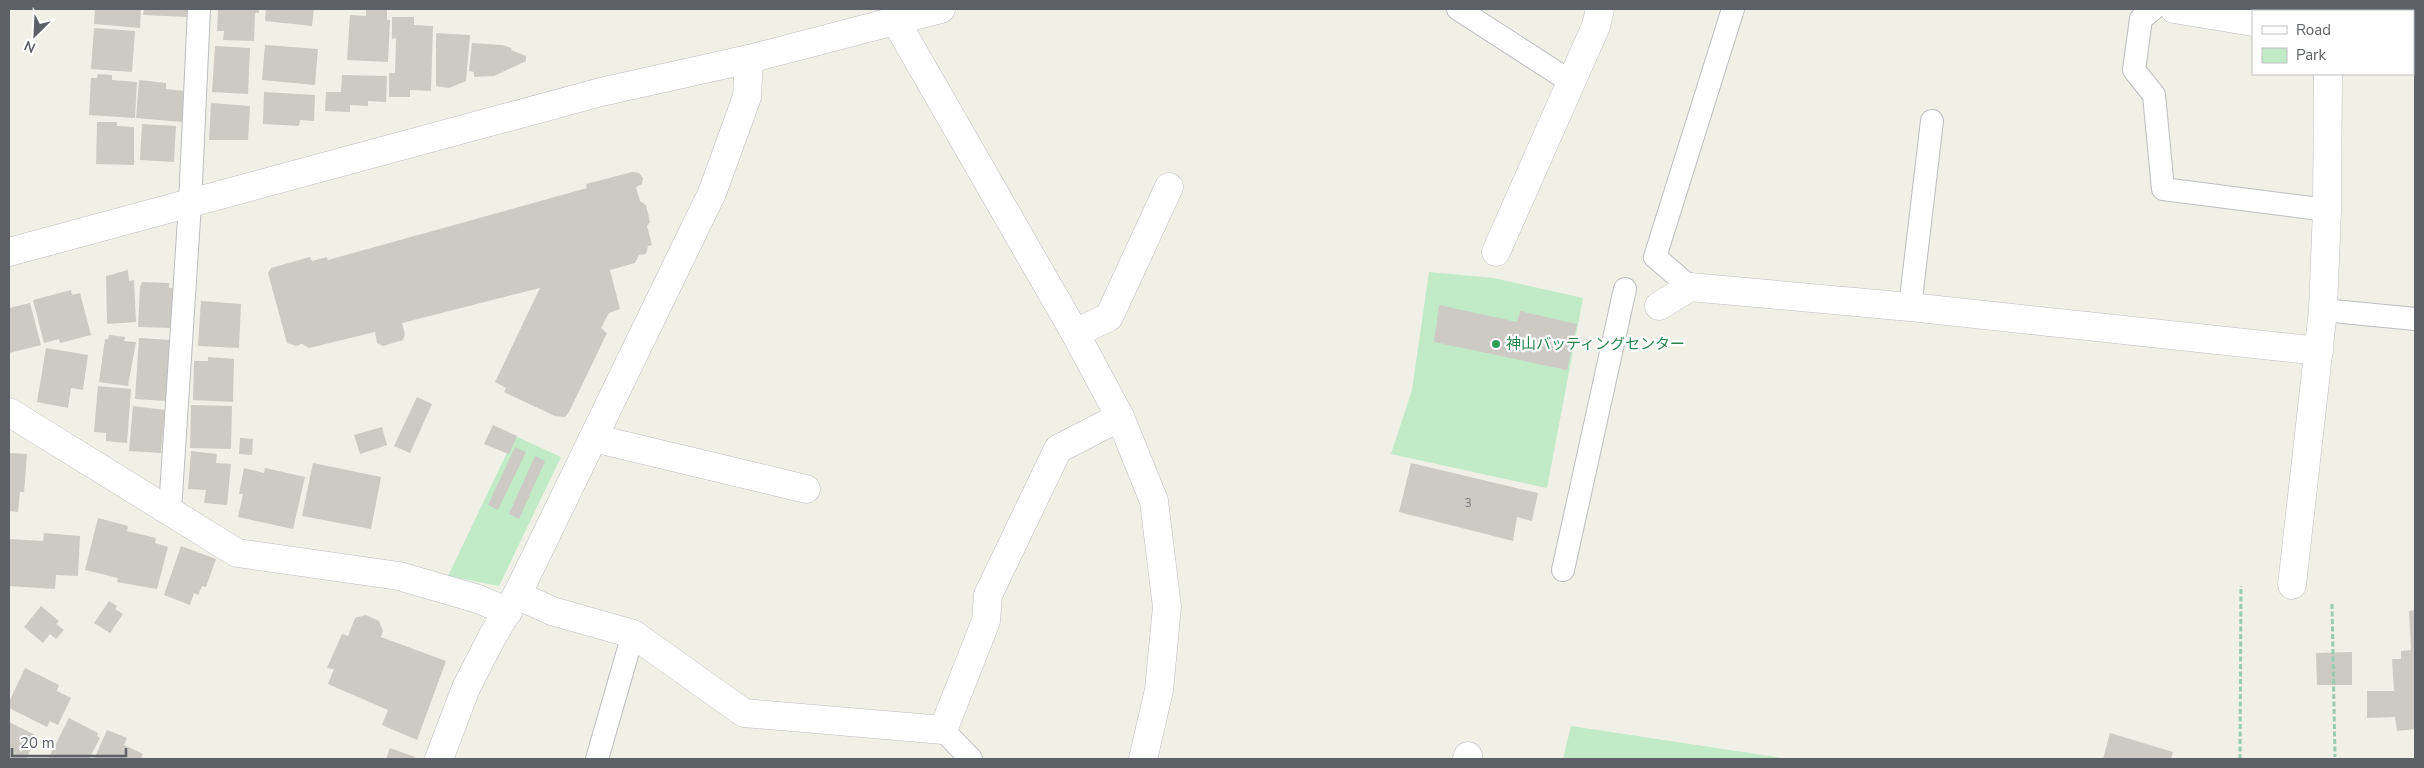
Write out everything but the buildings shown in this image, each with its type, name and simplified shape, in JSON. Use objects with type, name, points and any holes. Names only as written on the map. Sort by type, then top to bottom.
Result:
[{"type":"street","points":[[9,252],[601,92],[749,59],[892,14],[941,9]]},
{"type":"street","points":[[1496,252],[1596,26],[1600,9]]},
{"type":"street","points":[[2174,9],[2252,22]]},
{"type":"street","points":[[892,14],[1075,333],[1120,417],[1154,501],[1167,608],[1159,690],[1143,759]]},
{"type":"street","points":[[440,759],[466,688],[492,636],[512,603],[594,438],[712,193],[747,97],[749,59]]},
{"type":"street","points":[[2292,585],[2323,310],[2327,210],[2328,75]]},
{"type":"street","points":[[1075,333],[1109,317],[1169,187]]},
{"type":"street","points":[[1659,306],[1690,286],[1910,307],[2319,351]]},
{"type":"street","points":[[9,412],[237,553],[399,576],[478,599],[552,611],[633,634],[744,714],[943,730],[986,621],[988,595],[1058,449],[1120,417]]},
{"type":"street","points":[[594,438],[806,489]]},
{"type":"lane","points":[[170,510],[190,204],[199,9]]},
{"type":"lane","points":[[1458,9],[1571,82]]},
{"type":"lane","points":[[1690,286],[1655,256],[1733,9]]},
{"type":"lane","points":[[2153,9],[2141,19],[2134,70],[2154,95],[2163,189],[2327,210]]},
{"type":"lane","points":[[1910,307],[1932,121]]},
{"type":"lane","points":[[1563,570],[1625,289]]},
{"type":"lane","points":[[2323,310],[2415,319]]},
{"type":"lane","points":[[597,759],[633,634]]},
{"type":"lane","points":[[943,730],[971,759]]},
{"type":"path","points":[[2240,759],[2241,586]]},
{"type":"path","points":[[2332,604],[2335,757]]},
{"type":"shaded area","points":[[2222,9],[2415,9],[2415,57],[2414,10],[2252,11]]},
{"type":"green space","points":[[2415,9],[2415,29],[2414,10],[2390,10]]},
{"type":"green space","name":"神山バッティングセンター","points":[[1429,272],[1494,278],[1583,298],[1547,488],[1391,454],[1412,390]]},
{"type":"green space","points":[[515,436],[561,457],[499,586],[448,576]]},
{"type":"green space","points":[[1571,726],[1776,757],[1785,759],[1563,759]]},
{"type":"place","name":"神山バッティングセンター","points":[[1496,344]]}]
